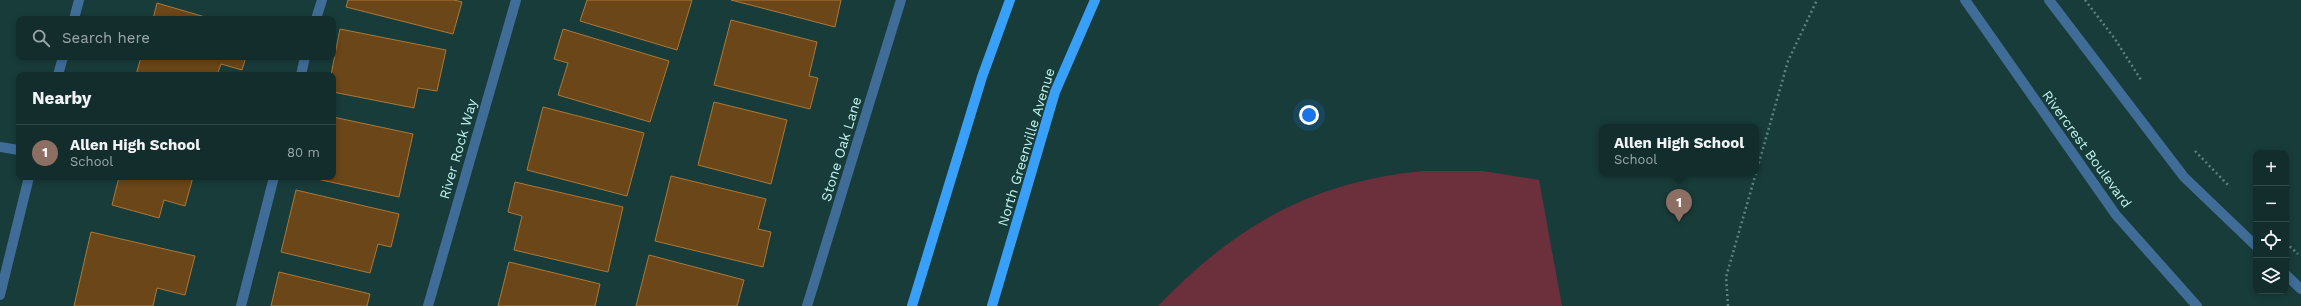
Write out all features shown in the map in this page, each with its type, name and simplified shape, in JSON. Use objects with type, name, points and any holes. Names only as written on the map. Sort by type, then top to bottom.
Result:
[{"type":"main road","points":[[912,306],[982,77],[1010,0]]},
{"type":"main road","name":"North Greenville Avenue","points":[[992,306],[1055,92],[1095,0]]},
{"type":"street","points":[[75,16],[79,0]]},
{"type":"street","points":[[317,16],[322,0]]},
{"type":"street","name":"River Rock Way","points":[[428,306],[516,0]]},
{"type":"street","name":"Stone Oak Lane","points":[[807,306],[902,0]]},
{"type":"street","name":"Rivercrest Boulevard","points":[[1965,0],[2116,214],[2197,306]]},
{"type":"street","points":[[2049,0],[2184,177],[2253,243]]},
{"type":"street","points":[[59,72],[62,60]]},
{"type":"street","points":[[302,72],[304,60]]},
{"type":"street","points":[[0,147],[16,150]]},
{"type":"street","points":[[0,295],[28,180]]},
{"type":"street","points":[[241,306],[273,180]]},
{"type":"street","points":[[2289,278],[2301,289]]},
{"type":"path","points":[[1759,162],[1788,61],[1817,0]]},
{"type":"path","points":[[2085,0],[2115,40],[2145,86]]},
{"type":"path","points":[[2192,148],[2235,192]]},
{"type":"path","points":[[1728,306],[1726,277],[1755,176]]},
{"type":"path","points":[[2289,246],[2301,257]]},
{"type":"shaded area","points":[[1423,171],[1483,171],[1539,180],[1562,306],[1158,306],[1216,253],[1246,231],[1277,213],[1310,197],[1345,185]]},
{"type":"building","points":[[348,0],[454,0],[462,2],[453,34],[346,7]]},
{"type":"building","points":[[587,0],[692,0],[677,50],[580,21]]},
{"type":"building","points":[[731,0],[841,0],[835,27]]},
{"type":"building","points":[[157,3],[202,16],[154,16]]},
{"type":"building","points":[[731,20],[817,42],[809,76],[818,78],[810,109],[714,85]]},
{"type":"building","points":[[340,29],[446,50],[437,91],[418,88],[414,108],[336,93],[336,72],[332,72],[334,60],[336,60],[336,49]]},
{"type":"building","points":[[563,29],[669,61],[650,122],[558,95],[568,63],[554,59]]},
{"type":"building","points":[[140,60],[245,60],[242,70],[221,64],[218,72],[137,72]]},
{"type":"building","points":[[714,102],[787,120],[771,184],[698,165]]},
{"type":"building","points":[[543,107],[644,133],[627,196],[527,170]]},
{"type":"building","points":[[336,118],[413,134],[399,197],[322,180],[336,180]]},
{"type":"building","points":[[671,176],[766,199],[758,229],[771,232],[763,267],[655,241]]},
{"type":"building","points":[[118,180],[192,180],[185,206],[164,200],[159,218],[112,205]]},
{"type":"building","points":[[515,182],[623,207],[608,272],[514,250],[522,216],[508,212]]},
{"type":"building","points":[[296,190],[399,214],[391,247],[378,244],[370,273],[281,252]]},
{"type":"building","points":[[91,232],[195,256],[185,295],[157,288],[153,306],[74,306]]},
{"type":"building","points":[[649,255],[744,280],[737,306],[636,306]]},
{"type":"building","points":[[509,262],[600,284],[595,306],[498,306]]},
{"type":"building","points":[[279,272],[370,294],[367,306],[271,306]]},
{"type":"place","name":"Allen High School","points":[[1679,222]]}]
